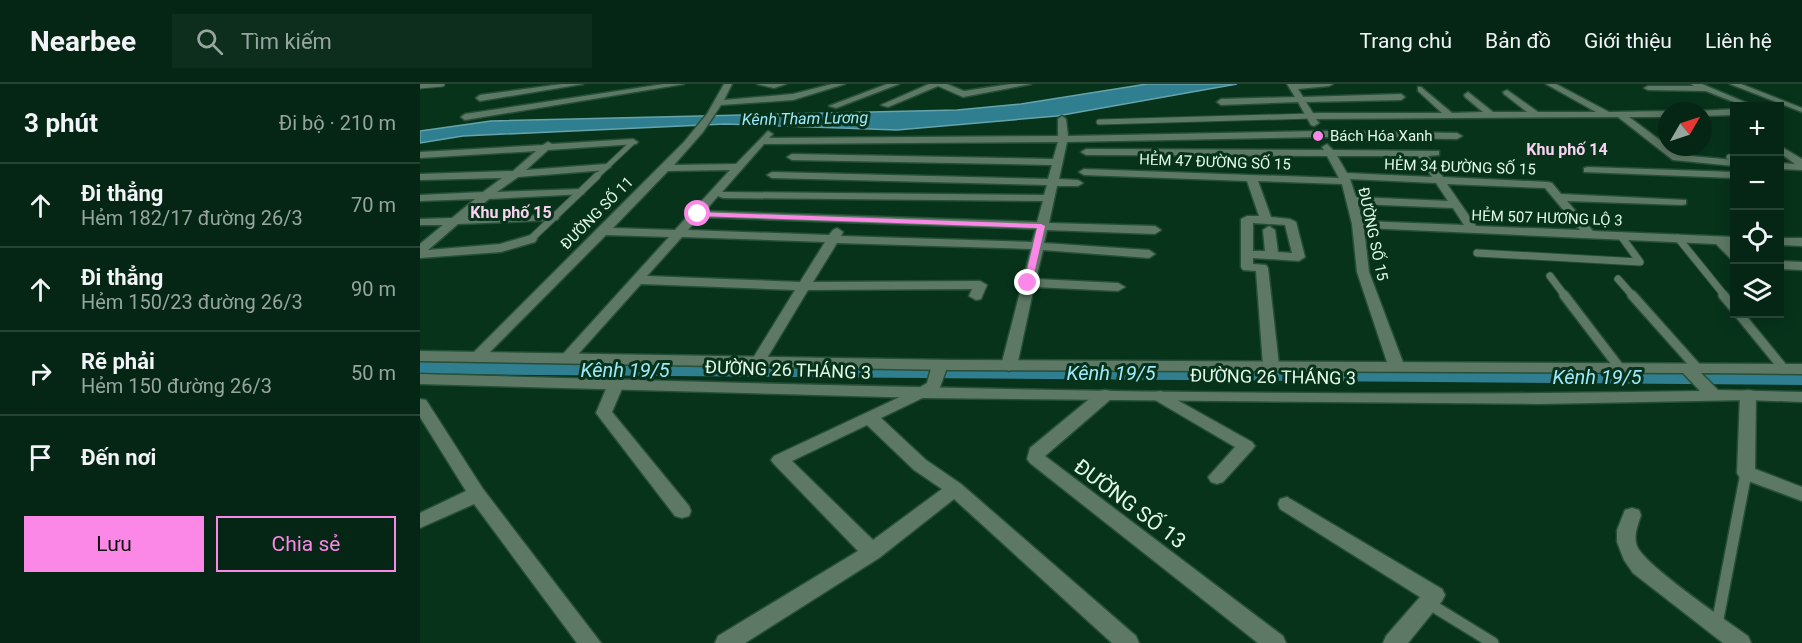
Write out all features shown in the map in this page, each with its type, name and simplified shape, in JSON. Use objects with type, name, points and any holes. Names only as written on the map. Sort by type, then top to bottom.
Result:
[{"type":"street","points":[[486,87],[465,117],[680,84]]},
{"type":"street","name":"ĐƯỜNG SỐ 11","points":[[478,356],[665,168],[718,106],[728,84]]},
{"type":"street","points":[[761,84],[774,86],[782,84]]},
{"type":"street","points":[[718,106],[793,97],[841,84]]},
{"type":"street","points":[[833,106],[896,84]]},
{"type":"street","points":[[885,105],[938,84],[963,94],[1027,84]]},
{"type":"street","points":[[1292,85],[1329,84]]},
{"type":"street","points":[[1551,84],[1609,115]]},
{"type":"street","points":[[1695,84],[1740,102]]},
{"type":"street","points":[[1734,84],[1801,110]]},
{"type":"street","name":"ĐƯỜNG SỐ 15","points":[[1292,85],[1330,152],[1352,200],[1358,224],[1363,272],[1396,365]]},
{"type":"street","points":[[480,98],[578,86]]},
{"type":"street","points":[[1648,88],[1706,88]]},
{"type":"street","points":[[1421,89],[1450,115]]},
{"type":"street","points":[[1507,92],[1537,116]]},
{"type":"street","points":[[1468,95],[1491,115]]},
{"type":"street","points":[[1221,102],[1401,97]]},
{"type":"street","points":[[1784,111],[1801,110]]},
{"type":"street","points":[[1784,112],[1802,121]]},
{"type":"street","points":[[1712,113],[1730,113]]},
{"type":"street","points":[[1310,116],[1658,114]]},
{"type":"street","points":[[1621,115],[1677,158],[1730,161]]},
{"type":"street","points":[[1009,366],[1063,139],[1062,119]]},
{"type":"street","points":[[567,358],[765,137],[1063,139],[1320,134],[1457,136]]},
{"type":"street","points":[[420,155],[549,144],[633,142]]},
{"type":"street","points":[[420,252],[488,194],[516,174],[549,144]]},
{"type":"street","points":[[1784,152],[1802,165]]},
{"type":"street","points":[[1086,153],[1436,153]]},
{"type":"street","points":[[1154,153],[1157,175]]},
{"type":"street","points":[[1421,153],[1474,231]]},
{"type":"street","points":[[792,157],[1057,162]]},
{"type":"street","points":[[757,363],[832,238],[888,158]]},
{"type":"street","points":[[1784,166],[1802,165]]},
{"type":"street","points":[[420,177],[516,174],[606,167]]},
{"type":"street","points":[[665,168],[738,167]]},
{"type":"street","points":[[1588,170],[1730,174]]},
{"type":"street","name":"HẺM 47 ĐƯỜNG SỐ 15","points":[[1084,172],[1252,179],[1344,179]]},
{"type":"street","points":[[772,175],[1078,183]]},
{"type":"street","points":[[1252,179],[1267,225],[1272,256]]},
{"type":"street","name":"HẺM 34 ĐƯỜNG SỐ 15","points":[[1344,179],[1548,185],[1590,235]]},
{"type":"street","points":[[420,198],[580,192]]},
{"type":"street","points":[[723,195],[1048,198]]},
{"type":"street","points":[[1557,197],[1682,202]]},
{"type":"street","points":[[1352,200],[1456,205]]},
{"type":"street","points":[[698,214],[848,217],[1155,230]]},
{"type":"street","points":[[420,222],[553,218]]},
{"type":"street","points":[[1247,254],[1299,257],[1290,222],[1267,225],[1247,219],[1246,267],[1263,268],[1271,365]]},
{"type":"street","name":"HẺM 507 HƯƠNG LỘ 3","points":[[1358,224],[1730,241]]},
{"type":"street","points":[[603,231],[1037,246],[1149,254]]},
{"type":"street","points":[[420,252],[501,248],[531,239]]},
{"type":"street","points":[[1719,240],[1730,251]]},
{"type":"street","points":[[1784,242],[1802,242]]},
{"type":"street","points":[[1784,265],[1802,266]]},
{"type":"street","points":[[638,280],[804,286],[980,285],[976,296]]},
{"type":"street","points":[[1028,283],[1118,287]]},
{"type":"street","name":"ĐƯỜNG 26 THÁNG 3","points":[[423,359],[478,356],[940,368],[1396,365],[1802,369]]},
{"type":"street","points":[[872,552],[780,460],[929,390],[940,368]]},
{"type":"street","points":[[1692,369],[1709,391]]},
{"type":"street","name":"ĐƯỜNG 26 THÁNG 3","points":[[420,379],[1161,396],[1539,399],[1709,391],[1802,397]]},
{"type":"street","points":[[616,384],[604,413],[682,511]]},
{"type":"street","name":"ĐƯỜNG SỐ 13","points":[[1105,395],[1036,452],[1036,459],[1275,643]]},
{"type":"street","points":[[1748,395],[1746,473],[1802,494]]},
{"type":"street","points":[[1161,396],[1246,446],[1216,477]]},
{"type":"street","points":[[420,404],[477,494],[590,643]]},
{"type":"street","points":[[868,417],[920,465],[956,489],[1128,643]]},
{"type":"street","points":[[726,643],[872,552],[956,489]]},
{"type":"street","points":[[420,521],[477,494]]},
{"type":"street","points":[[1287,504],[1432,599],[1394,643]]},
{"type":"street","points":[[1632,515],[1626,530],[1628,553],[1640,567],[1740,643]]},
{"type":"lane","points":[[420,86],[442,84]]},
{"type":"lane","points":[[1099,123],[1310,116]]},
{"type":"lane","points":[[531,239],[633,142]]},
{"type":"lane","points":[[1477,253],[1640,262],[1621,236]]},
{"type":"lane","points":[[1678,238],[1730,303]]},
{"type":"lane","points":[[1550,276],[1619,367]]},
{"type":"lane","points":[[1618,279],[1692,369]]},
{"type":"lane","points":[[1742,318],[1784,369]]},
{"type":"lane","points":[[1717,624],[1740,517],[1746,473]]},
{"type":"lane","points":[[1432,599],[1492,643]]},
{"type":"water","name":"Kênh Tham Lương","points":[[1147,84],[1237,84],[1057,116],[897,130],[725,124],[463,136],[420,143],[420,131],[491,121],[957,110],[1021,104]]},
{"type":"waterway","name":"Kênh 19/5","points":[[420,368],[1802,379]]},
{"type":"place","name":"Bách Hóa Xanh","points":[[1318,136]]},
{"type":"district","name":"Khu phố 14","points":[[1567,149]]},
{"type":"district","name":"Khu phố 15","points":[[511,212]]},
{"type":"route","points":[[698,214],[848,217],[1041,226],[1028,283]]}]
